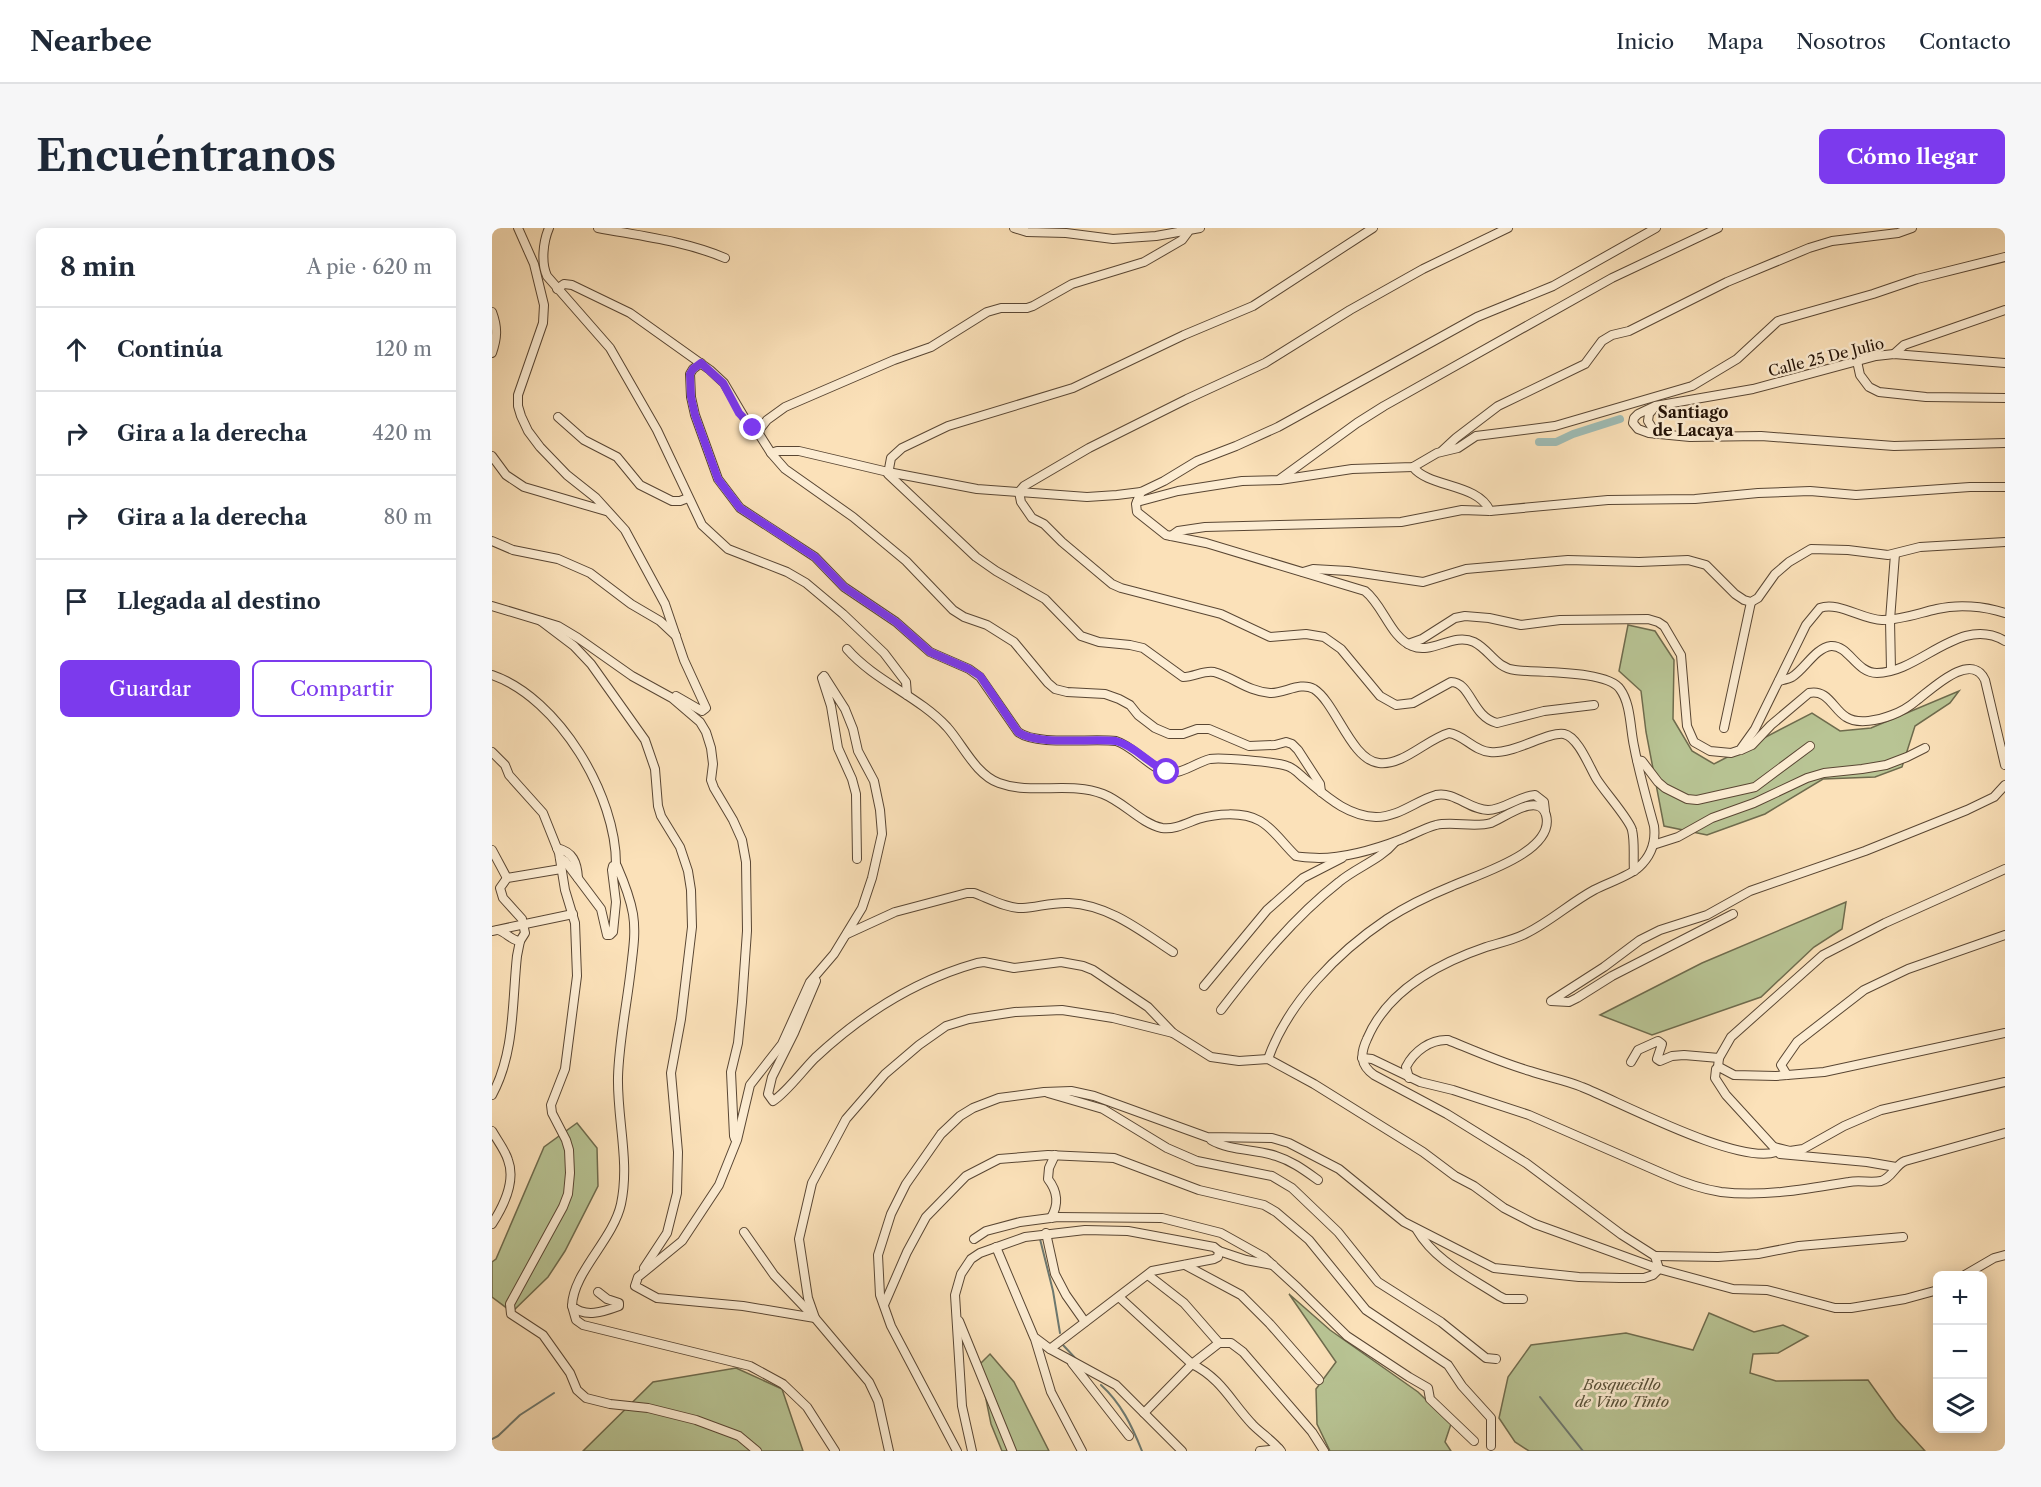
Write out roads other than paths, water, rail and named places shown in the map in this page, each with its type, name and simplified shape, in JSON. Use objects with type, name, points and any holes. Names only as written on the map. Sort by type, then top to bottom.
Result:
[{"type":"street","points":[[518,228],[534,264],[544,311],[543,323],[518,395],[518,406],[528,431],[540,447],[625,530],[664,604],[684,660],[706,708],[702,711],[670,693],[668,695]]},
{"type":"street","points":[[549,228],[544,268],[547,276],[610,348],[657,430],[702,525],[728,549],[796,576],[851,621],[900,672],[906,681],[907,695]]},
{"type":"street","points":[[598,228],[702,248],[725,258]]},
{"type":"street","points":[[1014,228],[1028,232],[1066,233],[1113,239],[1134,239],[1200,228]]},
{"type":"street","points":[[1373,228],[1252,306],[1184,335],[1073,388],[948,426],[902,448],[891,458],[888,471],[891,477],[968,550],[996,571],[1045,599],[1081,636],[1099,642],[1143,648],[1183,676],[1212,672],[1248,689],[1269,693],[1311,687],[1325,699],[1360,752],[1376,763],[1384,763],[1404,756],[1449,733],[1456,734],[1479,750],[1497,753],[1558,734],[1571,737],[1578,745],[1604,793],[1630,826],[1633,835],[1634,871]]},
{"type":"street","points":[[1019,492],[1024,486],[1089,448],[1265,363],[1391,287],[1508,228]]},
{"type":"street","points":[[771,453],[799,451],[977,489],[1087,497],[1141,492],[1197,461],[1278,427],[1477,317],[1553,286],[1656,228]]},
{"type":"street","points":[[1280,480],[1357,423],[1384,406],[1612,278],[1718,228]]},
{"type":"street","points":[[1137,502],[1178,491],[1242,481],[1280,480],[1352,469],[1413,467],[1442,451],[1498,406],[1585,364],[1602,341],[1612,335],[1629,331],[1727,282],[1809,248],[1832,241],[1898,233],[1912,228]]},
{"type":"street","points":[[1187,230],[1182,240],[1144,262],[1072,284],[1033,306],[1002,308],[987,312],[936,345],[894,360],[786,407],[767,420],[759,431],[760,437],[785,469],[853,517],[906,561],[953,610],[995,630],[1014,642],[1055,689],[1067,692],[1106,694],[1119,699],[1130,705],[1138,716],[1155,728],[1169,734],[1209,729],[1249,746],[1268,746],[1286,742],[1292,744],[1320,784],[1321,792]]},
{"type":"street","points":[[1442,451],[1458,448],[1476,436],[1555,426],[1675,392],[1692,386],[1737,359],[1778,321],[1917,279],[2005,257]]},
{"type":"street","points":[[557,289],[564,284],[572,285],[630,313],[718,376],[739,413],[759,431]]},
{"type":"street","points":[[1894,354],[1904,345],[1920,338],[2005,310]]},
{"type":"street","points":[[492,312],[497,338],[492,353]]},
{"type":"street","name":"Calle 25 De Julio","points":[[1655,406],[1679,400],[1754,389],[1876,356],[1894,354],[2005,363]]},
{"type":"street","points":[[1857,362],[1860,375],[1869,387],[1879,392],[1926,397],[2005,398]]},
{"type":"street","points":[[701,363],[690,374],[695,415],[718,479],[740,508],[815,557],[844,587],[896,622],[930,652],[980,676],[1018,732],[1024,736],[1044,739],[1116,741],[1127,745],[1158,768],[1170,773],[1223,757],[1281,764],[1293,769],[1321,792],[1354,813],[1373,817],[1395,813],[1433,796],[1443,794],[1488,810],[1535,795],[1544,802],[1548,823],[1542,838],[1517,857],[1492,871],[1425,897],[1387,919],[1342,955],[1314,983],[1275,1039],[1268,1059]]},
{"type":"street","points":[[1675,392],[1679,400]]},
{"type":"street","points":[[1655,406],[1634,418],[1633,423],[1638,429],[1656,434],[1690,437],[1761,436],[1893,446],[2005,443]]},
{"type":"street","points":[[1655,406],[1649,414],[1648,421],[1650,428],[1656,434]]},
{"type":"street","points":[[558,417],[584,440],[617,458],[640,484],[672,501],[688,498]]},
{"type":"street","points":[[492,456],[506,475],[524,487],[608,511]]},
{"type":"street","points":[[1413,467],[1419,473],[1451,484],[1484,502],[1490,511]]},
{"type":"street","points":[[1171,536],[1178,531],[1205,527],[1401,522],[1462,510],[1490,511],[1608,500],[1695,499],[1810,491],[1856,495],[1970,487],[2005,487]]},
{"type":"street","points":[[1019,492],[1021,502],[1032,518],[1044,524],[1112,584],[1221,614],[1270,637],[1306,634],[1324,637],[1341,649],[1373,689],[1388,702],[1405,705],[1413,703],[1455,682],[1464,688],[1481,715],[1497,723],[1544,711],[1594,705]]},
{"type":"street","points":[[1141,492],[1135,508],[1140,516],[1162,533],[1206,543],[1365,591],[1395,632],[1416,648],[1427,648],[1453,640],[1467,640],[1482,647],[1507,669],[1556,672],[1608,680],[1615,684],[1623,695],[1654,826],[1653,845],[1649,856],[1634,871],[1595,889],[1524,935],[1462,956],[1425,976],[1398,995],[1385,1009],[1368,1036],[1362,1058],[1364,1066],[1374,1075],[1447,1114],[1510,1152],[1622,1235],[1655,1256],[1718,1257],[1758,1254],[1799,1246],[1903,1238]]},
{"type":"street","points":[[492,541],[513,550],[558,559],[590,573],[660,621],[676,636]]},
{"type":"street","points":[[1303,572],[1313,568],[1423,582],[1466,569],[1568,560],[1639,562],[1688,560],[1706,565],[1735,594],[1751,602],[1758,598],[1781,569],[1810,549],[1895,554],[1920,547],[2005,542]]},
{"type":"street","points":[[1892,670],[1890,620],[1895,554]]},
{"type":"street","points":[[1724,728],[1751,602]]},
{"type":"street","points":[[492,606],[558,626],[632,676],[668,695],[700,722],[706,732],[713,764],[711,780],[742,840],[746,862],[747,931],[743,990],[738,1043],[730,1072],[734,1136],[737,1140]]},
{"type":"street","points":[[1740,750],[1755,729],[1806,625],[1820,608],[1833,606],[1872,619],[1890,620],[1954,606],[1983,608],[2005,613]]},
{"type":"street","points":[[1408,644],[1422,639],[1455,618],[1465,616],[1489,618],[1521,625],[1582,619],[1648,619],[1658,622],[1670,634],[1681,655],[1688,726],[1694,742],[1704,748],[1723,753],[1736,753],[1752,745],[1771,725],[1809,693],[1815,692],[1825,696],[1846,717],[1854,720],[1880,719],[1905,709],[1951,675],[1961,670],[1973,669],[1985,680],[2005,765]]},
{"type":"street","points":[[541,621],[574,646],[591,664],[645,740],[655,769],[661,816],[680,847],[688,871],[691,890],[691,938],[681,1019],[671,1073],[678,1152],[677,1193],[667,1233],[638,1277],[635,1286],[657,1298],[742,1306],[815,1318]]},
{"type":"street","points":[[1779,681],[1792,677],[1828,647],[1835,646],[1844,651],[1863,670],[1879,673],[1900,668],[1957,638],[1984,635],[1996,636],[2005,641]]},
{"type":"street","points":[[847,649],[864,666],[907,695],[946,727],[980,769],[996,782],[1011,786],[1095,792],[1109,797],[1161,828],[1171,828],[1214,816],[1245,816],[1268,827],[1296,855],[1331,858],[1360,853],[1438,825],[1489,824],[1528,805],[1538,806],[1545,811]]},
{"type":"street","points":[[492,675],[507,680],[545,710],[586,762],[598,784],[611,826],[616,866],[630,898],[635,943],[618,1074],[624,1162],[621,1201],[614,1226],[576,1287],[572,1306],[576,1320],[583,1325],[750,1366],[783,1384],[807,1407],[835,1451]]},
{"type":"street","points":[[638,1277],[678,1245],[691,1231],[724,1176],[737,1140],[750,1085],[782,1044],[800,1003],[817,973],[834,954],[862,908],[873,878],[881,843],[882,823],[873,781],[858,751],[850,719],[824,676],[822,678],[831,706],[838,748],[856,794],[857,860]]},
{"type":"street","points":[[1637,760],[1643,762],[1658,783],[1665,788],[1687,799],[1697,800],[1755,787],[1810,746]]},
{"type":"street","points":[[1653,845],[1678,837],[1713,818],[1754,803],[1807,778],[1824,773],[1862,770],[1886,765],[1907,758],[1924,748]]},
{"type":"street","points":[[492,752],[543,813],[560,858],[577,939],[577,976],[565,1069],[552,1105],[552,1113],[566,1140],[568,1150],[570,1173],[568,1194],[510,1304],[510,1311],[513,1316],[545,1338],[570,1373],[578,1390],[586,1398],[610,1404],[648,1408],[696,1420],[739,1436],[757,1451]]},
{"type":"street","points":[[1733,914],[1612,976],[1569,1002],[1551,1001],[1640,940],[1660,930],[1707,915],[1750,891],[1865,851],[1967,810],[1994,797],[2005,785]]},
{"type":"street","points":[[1221,1010],[1263,955],[1298,917],[1341,880],[1387,852],[1396,841]]},
{"type":"street","points":[[557,848],[566,851],[574,858],[578,879]]},
{"type":"street","points":[[492,850],[507,878]]},
{"type":"street","points":[[1204,986],[1267,910],[1303,878],[1348,855]]},
{"type":"street","points":[[560,858],[601,909],[607,935],[613,932],[616,902],[612,870],[613,866],[616,866]]},
{"type":"street","points":[[492,1095],[499,1083],[506,1060],[520,941],[525,933],[519,914],[500,892],[502,884],[507,878],[561,869]]},
{"type":"street","points":[[1896,1167],[1859,1161],[1785,1156],[1774,1150],[1726,1095],[1715,1078],[1719,1058],[1731,1037],[1740,1028],[1822,955],[1886,922],[2005,869]]},
{"type":"street","points":[[845,935],[895,912],[974,893],[1022,908],[1046,903],[1070,903],[1090,907],[1121,918],[1173,952]]},
{"type":"street","points":[[493,930],[573,914]]},
{"type":"street","points":[[493,930],[503,932],[514,940],[520,941]]},
{"type":"street","points":[[1787,1075],[1781,1065],[1797,1042],[1864,990],[1908,969],[2005,935]]},
{"type":"street","points":[[817,973],[819,976],[772,1077],[768,1094],[773,1101],[815,1058],[865,1016],[907,991],[984,962],[1014,968],[1061,963],[1083,966],[1093,970],[1149,1007],[1173,1033],[1210,1057],[1239,1061],[1268,1059],[1314,1084],[1423,1152],[1504,1208],[1535,1224],[1659,1269],[1733,1289],[1767,1290],[1835,1308],[1851,1308],[1894,1301],[1933,1292]]},
{"type":"street","points":[[815,1318],[808,1298],[799,1239],[812,1183],[846,1119],[885,1074],[919,1046],[946,1026],[969,1019],[1015,1012],[1062,1010],[1113,1018],[1173,1033]]},
{"type":"street","points":[[1718,1067],[1734,1075],[1824,1072],[2005,1033]]},
{"type":"street","points":[[1409,1078],[1406,1067],[1419,1050],[1439,1039],[1448,1040],[1527,1070],[1581,1086],[1668,1126],[1742,1152],[1759,1155],[1774,1150],[1803,1149],[1844,1126],[1881,1110],[2005,1082]]},
{"type":"street","points":[[1631,1062],[1638,1050],[1658,1041],[1662,1044],[1657,1059],[1660,1061],[1672,1056],[1684,1055],[1719,1058]]},
{"type":"street","points":[[1362,1058],[1372,1059],[1409,1078],[1529,1115],[1685,1183],[1720,1192],[1800,1191],[1857,1180],[1879,1182],[1889,1177],[1896,1167],[1905,1161],[2005,1133]]},
{"type":"street","points":[[957,1451],[891,1326],[880,1295],[877,1264],[885,1229],[906,1184],[941,1134],[950,1125],[973,1108],[999,1098],[1059,1090],[1082,1092],[1229,1146],[1275,1155],[1292,1161],[1318,1180]]},
{"type":"street","points":[[1044,1092],[1103,1109],[1167,1148],[1197,1161],[1272,1176],[1292,1188],[1338,1232],[1378,1282],[1441,1323],[1486,1358],[1496,1359]]},
{"type":"street","points":[[492,1131],[509,1161],[511,1172],[509,1189],[492,1224]]},
{"type":"street","points":[[1207,1137],[1272,1138],[1295,1145],[1339,1169],[1404,1222],[1494,1268],[1579,1277],[1620,1278],[1644,1278],[1653,1275],[1659,1269]]},
{"type":"street","points":[[884,1305],[907,1252],[926,1217],[966,1176],[999,1159],[1054,1155],[1114,1158],[1199,1190],[1264,1205],[1276,1212],[1309,1240],[1366,1310],[1449,1365],[1462,1386],[1491,1418],[1491,1446]]},
{"type":"street","points":[[1051,1218],[1056,1209],[1056,1190],[1048,1179],[1054,1155]]},
{"type":"street","points":[[974,1239],[986,1231],[1020,1222],[1051,1218],[1162,1218],[1221,1233],[1273,1265],[1347,1336],[1428,1388],[1430,1399],[1474,1441]]},
{"type":"street","points":[[1416,1229],[1425,1244],[1436,1255],[1505,1299],[1523,1299]]},
{"type":"street","points":[[972,1451],[962,1406],[955,1295],[958,1282],[966,1266],[980,1253],[1025,1236],[1085,1230],[1128,1231],[1214,1247],[1219,1251],[1246,1260],[1273,1265]]},
{"type":"street","points":[[744,1232],[774,1275],[815,1318],[869,1382],[878,1401],[889,1451]]},
{"type":"street","points":[[1046,1233],[1055,1274],[1065,1295],[1085,1322]]},
{"type":"street","points":[[996,1247],[1034,1337],[1052,1392],[1082,1451]]},
{"type":"street","points":[[1050,1349],[1152,1271],[1216,1258],[1219,1251]]},
{"type":"street","points":[[1970,1271],[1994,1258],[2005,1255]]},
{"type":"street","points":[[1655,1256],[1659,1269]]},
{"type":"street","points":[[1185,1265],[1221,1283],[1246,1300],[1319,1380]]},
{"type":"street","points":[[1148,1275],[1184,1303],[1220,1343]]},
{"type":"street","points":[[572,1306],[589,1314],[619,1306],[619,1303],[607,1299],[598,1292]]},
{"type":"street","points":[[1119,1297],[1192,1364],[1206,1371],[1216,1380],[1252,1424],[1280,1450]]},
{"type":"street","points":[[956,1314],[1012,1451]]},
{"type":"street","points":[[1034,1337],[1050,1349],[1116,1385],[1182,1451]]},
{"type":"street","points":[[1144,1413],[1192,1364],[1220,1343],[1231,1343],[1243,1352],[1312,1432],[1324,1451]]},
{"type":"street","points":[[1069,1360],[1130,1436]]},
{"type":"street","points":[[1260,1451],[1280,1450]]},
{"type":"waterway","points":[[1539,442],[1556,442],[1620,419]]},
{"type":"waterway","points":[[1040,1239],[1053,1291],[1060,1333]]},
{"type":"waterway","points":[[1063,1345],[1077,1360]]},
{"type":"waterway","points":[[1101,1385],[1125,1415],[1142,1451]]},
{"type":"waterway","points":[[492,1439],[520,1415],[554,1393]]},
{"type":"waterway","points":[[1540,1397],[1583,1451]]},
{"type":"district","name":"Santiago de Lacaya","points":[[1693,421]]},
{"type":"park label","name":"Bosquecillo de Vino Tinto","points":[[1622,1392]]}]
